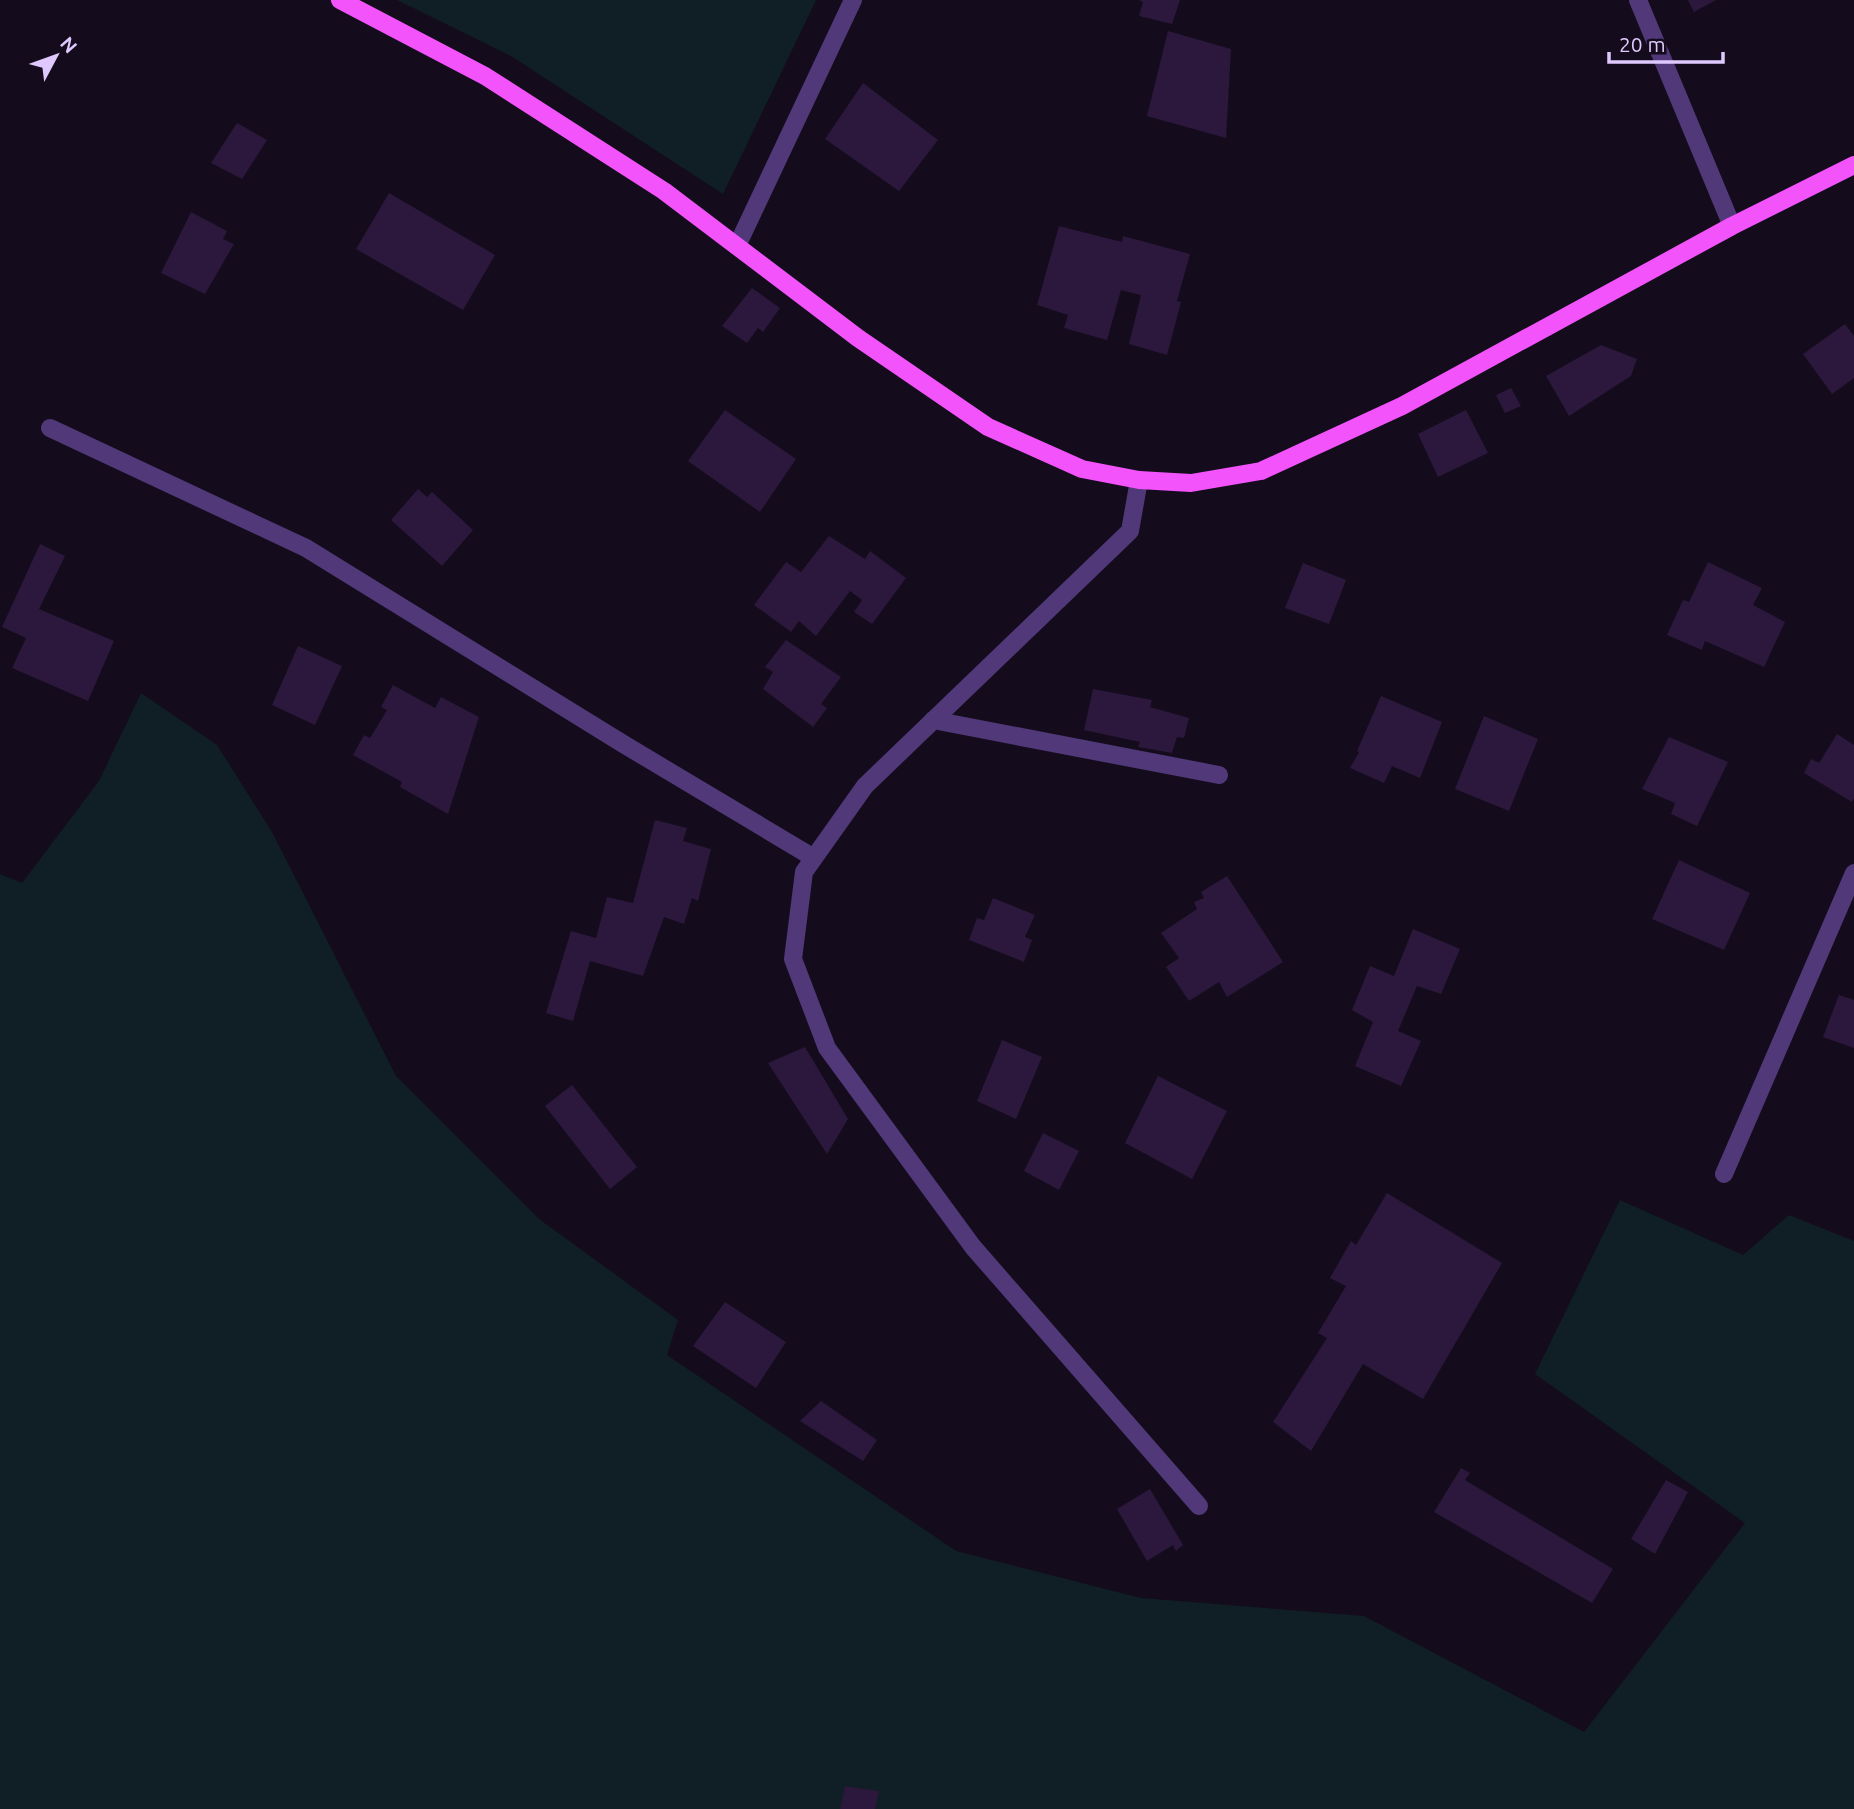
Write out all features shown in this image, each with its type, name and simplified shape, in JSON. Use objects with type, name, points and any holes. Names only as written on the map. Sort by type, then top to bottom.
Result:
[{"type":"main road","points":[[340,0],[485,76],[664,191],[858,338],[988,427],[1082,469],[1139,480],[1191,483],[1261,471],[1402,406],[1732,226],[1854,164]]},
{"type":"street","points":[[737,246],[853,0]]},
{"type":"street","points":[[1638,0],[1732,226]]},
{"type":"street","points":[[50,428],[306,548],[814,858]]},
{"type":"street","points":[[1139,480],[1130,531],[865,786],[804,872],[793,959],[827,1048],[973,1247],[1199,1506]]},
{"type":"street","points":[[933,720],[1219,775]]},
{"type":"street","points":[[1724,1174],[1854,873]]},
{"type":"shaded area","points":[[397,0],[816,0],[723,194],[511,56]]},
{"type":"shaded area","points":[[141,693],[217,745],[272,832],[396,1076],[539,1219],[678,1320],[667,1355],[956,1551],[1141,1598],[1364,1616],[1584,1732],[1745,1523],[1535,1374],[1620,1200],[1743,1255],[1789,1215],[1854,1241],[1854,1809],[0,1809],[0,874],[22,883],[99,781]]},
{"type":"building","points":[[1138,0],[1180,0],[1172,24],[1139,16],[1143,2]]},
{"type":"building","points":[[1688,0],[1716,0],[1694,12]]},
{"type":"building","points":[[1168,31],[1231,49],[1226,138],[1147,116]]},
{"type":"building","points":[[863,83],[938,140],[899,191],[825,139]]},
{"type":"building","points":[[237,123],[267,140],[242,179],[211,163]]},
{"type":"building","points":[[389,193],[495,255],[463,310],[356,249]]},
{"type":"building","points":[[191,212],[227,231],[223,239],[234,244],[205,294],[161,273]]},
{"type":"building","points":[[1059,226],[1122,242],[1123,236],[1190,254],[1177,301],[1181,302],[1167,355],[1129,344],[1141,295],[1121,290],[1107,340],[1064,328],[1068,315],[1037,305]]},
{"type":"building","points":[[752,288],[780,308],[763,332],[758,328],[747,343],[722,326]]},
{"type":"building","points":[[1845,324],[1854,336],[1854,378],[1832,394],[1803,354]]},
{"type":"building","points":[[1601,345],[1637,359],[1631,376],[1569,416],[1546,376]]},
{"type":"building","points":[[1511,388],[1521,406],[1505,413],[1496,395]]},
{"type":"building","points":[[725,410],[796,459],[760,512],[688,461]]},
{"type":"building","points":[[1466,410],[1488,453],[1438,477],[1418,434]]},
{"type":"building","points":[[418,489],[427,497],[432,492],[473,530],[442,566],[391,520]]},
{"type":"building","points":[[829,536],[865,559],[870,551],[906,578],[872,624],[854,612],[862,600],[850,591],[816,636],[799,621],[791,632],[754,605],[786,562],[801,572]]},
{"type":"building","points":[[40,544],[65,556],[39,609],[114,641],[88,701],[12,668],[26,638],[2,627]]},
{"type":"building","points":[[1708,562],[1762,588],[1753,605],[1785,622],[1764,667],[1705,641],[1702,650],[1667,635],[1683,600],[1689,602]]},
{"type":"building","points":[[1303,563],[1346,580],[1329,624],[1285,608]]},
{"type":"building","points":[[786,640],[841,677],[821,704],[827,708],[813,727],[763,689],[773,672],[765,667]]},
{"type":"building","points":[[298,646],[342,666],[315,725],[272,705]]},
{"type":"building","points":[[393,685],[435,708],[441,697],[479,717],[448,814],[400,787],[402,782],[353,755],[364,735],[370,738],[387,710],[381,707]]},
{"type":"building","points":[[1093,689],[1152,700],[1150,707],[1189,718],[1184,738],[1177,737],[1172,753],[1138,747],[1140,742],[1084,730]]},
{"type":"building","points":[[1381,696],[1442,722],[1420,778],[1392,766],[1384,783],[1350,768]]},
{"type":"building","points":[[1484,716],[1538,739],[1509,811],[1455,789]]},
{"type":"building","points":[[1837,734],[1854,745],[1852,802],[1804,773],[1811,759],[1819,763]]},
{"type":"building","points":[[1669,737],[1728,762],[1697,826],[1671,814],[1675,803],[1642,789]]},
{"type":"building","points":[[655,820],[687,828],[683,841],[711,849],[698,901],[692,898],[684,924],[664,917],[643,976],[590,961],[573,1021],[546,1013],[571,931],[596,938],[607,897],[633,903]]},
{"type":"building","points":[[1679,860],[1750,893],[1724,950],[1652,919]]},
{"type":"building","points":[[1227,876],[1283,962],[1227,997],[1219,982],[1189,1001],[1166,967],[1179,958],[1161,933],[1197,909],[1194,902],[1204,898],[1201,892]]},
{"type":"building","points":[[993,898],[1035,915],[1025,937],[1032,940],[1024,962],[969,940],[977,918],[984,920]]},
{"type":"building","points":[[1413,929],[1460,949],[1441,994],[1417,986],[1398,1031],[1421,1041],[1401,1086],[1355,1066],[1373,1022],[1352,1010],[1370,966],[1394,976]]},
{"type":"building","points":[[1839,995],[1854,1000],[1854,1048],[1823,1037]]},
{"type":"building","points":[[1002,1040],[1042,1057],[1016,1119],[977,1101]]},
{"type":"building","points":[[805,1047],[848,1119],[827,1154],[768,1063]]},
{"type":"building","points":[[1158,1076],[1227,1111],[1192,1179],[1125,1143]]},
{"type":"building","points":[[572,1085],[637,1167],[610,1189],[545,1106]]},
{"type":"building","points":[[1043,1133],[1079,1151],[1059,1190],[1024,1171]]},
{"type":"building","points":[[1387,1193],[1502,1263],[1423,1399],[1363,1364],[1311,1451],[1273,1422],[1327,1338],[1318,1333],[1346,1286],[1330,1278],[1351,1241],[1356,1245]]},
{"type":"building","points":[[725,1302],[786,1342],[756,1388],[693,1346]]},
{"type":"building","points":[[821,1401],[877,1440],[863,1461],[800,1421]]},
{"type":"building","points":[[1461,1468],[1470,1473],[1465,1480],[1613,1569],[1592,1603],[1434,1512]]},
{"type":"building","points":[[1666,1480],[1688,1492],[1655,1554],[1631,1539]]},
{"type":"building","points":[[1150,1489],[1183,1545],[1176,1551],[1173,1545],[1147,1561],[1117,1509]]},
{"type":"building","points":[[845,1786],[879,1791],[875,1809],[840,1809]]}]
